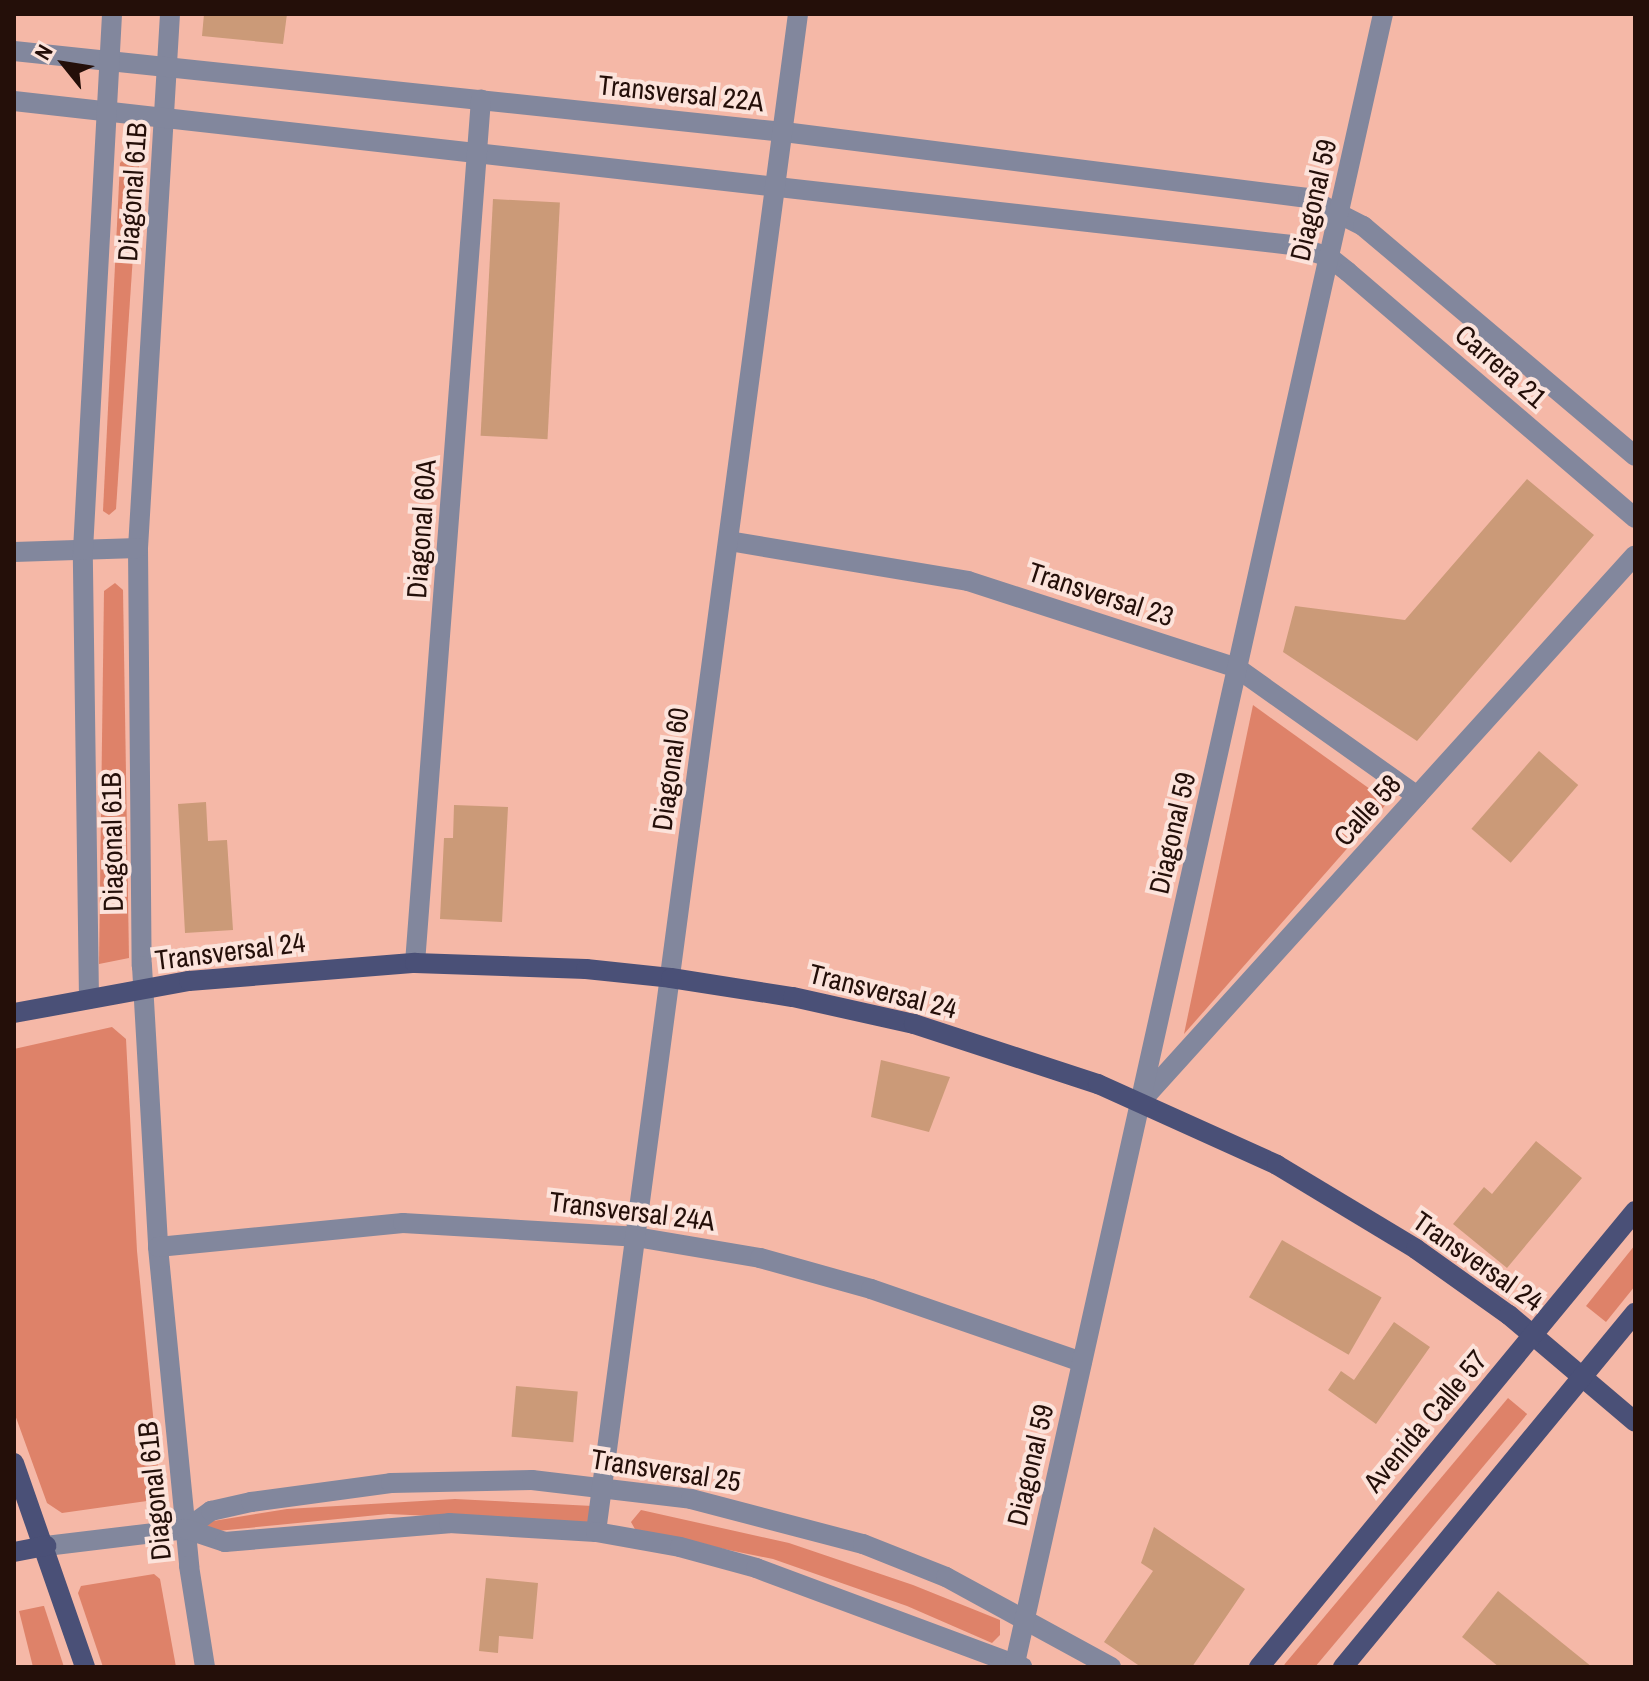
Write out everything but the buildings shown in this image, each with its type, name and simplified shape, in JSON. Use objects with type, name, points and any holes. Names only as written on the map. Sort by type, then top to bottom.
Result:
[{"type":"main road","name":"Transversal 24","points":[[14,1013],[276,971],[415,963],[586,969],[671,978],[793,997],[914,1024],[1032,1060],[1214,1133],[1348,1206],[1533,1334],[1635,1422]]},
{"type":"main road","name":"Avenida Calle 57","points":[[1259,1667],[1635,1211]]},
{"type":"main road","points":[[1343,1667],[1635,1313]]},
{"type":"main road","points":[[14,1463],[46,1546],[85,1667]]},
{"type":"main road","points":[[14,1552],[46,1546]]},
{"type":"street","name":"Diagonal 61B","points":[[89,999],[83,550],[112,14]]},
{"type":"street","name":"Diagonal 61B","points":[[170,14],[138,548],[143,990],[158,1247],[186,1529],[205,1667]]},
{"type":"street","name":"Diagonal 60","points":[[596,1532],[798,14]]},
{"type":"street","name":"Diagonal 59","points":[[1018,1665],[1082,1362],[1383,14]]},
{"type":"street","name":"Transversal 22A","points":[[14,51],[784,132],[1275,191],[1339,210]]},
{"type":"street","name":"Diagonal 60A","points":[[415,963],[481,100]]},
{"type":"street","points":[[14,101],[166,115],[777,188],[1261,239],[1329,257]]},
{"type":"street","name":"Carrera 21","points":[[1339,210],[1635,456]]},
{"type":"street","name":"Carrera 21","points":[[1329,257],[1635,518]]},
{"type":"street","name":"Transversal 23","points":[[729,541],[968,581],[1237,668],[1417,796]]},
{"type":"street","points":[[14,552],[138,548]]},
{"type":"street","name":"Calle 58","points":[[1140,1102],[1635,555]]},
{"type":"street","name":"Transversal 24A","points":[[158,1247],[403,1223],[636,1237],[774,1262],[1082,1362]]},
{"type":"street","name":"Transversal 25","points":[[186,1529],[211,1511],[363,1485],[462,1479],[603,1486],[749,1511],[863,1544],[1026,1616],[1111,1667]]},
{"type":"street","name":"Transversal 25","points":[[46,1546],[186,1529],[225,1542],[449,1523],[596,1532],[680,1547],[756,1568],[1018,1665]]},
{"type":"shaded area","points":[[132,152],[139,166],[116,509],[109,515],[103,511],[120,163]]},
{"type":"shaded area","points":[[115,583],[123,590],[129,958],[99,964],[104,591]]},
{"type":"shaded area","points":[[1253,705],[1388,802],[1184,1034]]},
{"type":"shaded area","points":[[112,1027],[126,1039],[137,1251],[160,1487],[154,1500],[62,1513],[47,1503],[14,1412],[14,1049]]},
{"type":"shaded area","points":[[1635,1245],[1635,1286],[1606,1322],[1586,1306]]},
{"type":"shaded area","points":[[1508,1398],[1527,1414],[1315,1667],[1284,1665]]},
{"type":"shaded area","points":[[455,1499],[593,1506],[592,1523],[388,1514],[207,1532],[207,1522],[287,1509]]},
{"type":"shaded area","points":[[641,1510],[789,1543],[913,1585],[1000,1620],[1000,1635],[992,1643],[907,1606],[773,1559],[636,1531],[631,1522]]},
{"type":"shaded area","points":[[154,1574],[160,1579],[176,1667],[103,1667],[78,1593],[81,1586]]},
{"type":"shaded area","points":[[44,1606],[64,1667],[33,1667],[19,1611]]}]
